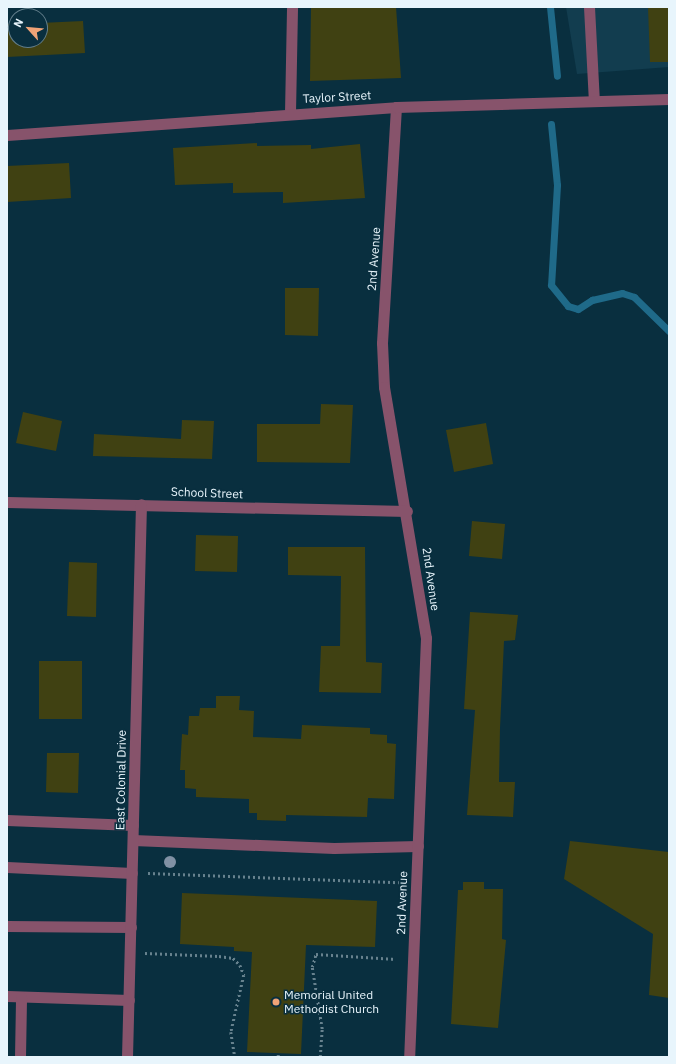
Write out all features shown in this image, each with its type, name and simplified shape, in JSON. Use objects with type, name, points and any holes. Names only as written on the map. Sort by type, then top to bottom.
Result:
[{"type":"street","points":[[290,113],[292,7]]},
{"type":"street","points":[[589,7],[594,101]]},
{"type":"street","name":"Taylor Street","points":[[7,135],[290,113],[396,107],[669,99]]},
{"type":"street","name":"2nd Avenue","points":[[396,107],[382,343],[384,387],[407,511],[426,638],[409,1057]]},
{"type":"street","name":"School Street","points":[[7,502],[407,511]]},
{"type":"street","name":"East Colonial Drive","points":[[127,1057],[141,504]]},
{"type":"street","points":[[7,820],[133,825]]},
{"type":"street","points":[[133,840],[334,848],[418,846]]},
{"type":"street","points":[[7,867],[132,873]]},
{"type":"street","points":[[7,926],[131,927]]},
{"type":"street","points":[[7,996],[129,1000]]},
{"type":"street","points":[[20,1057],[21,997]]},
{"type":"path","points":[[132,873],[416,883]]},
{"type":"path","points":[[130,953],[220,956],[237,962],[244,975],[231,1032],[235,1057]]},
{"type":"path","points":[[320,1057],[322,1029],[312,967],[316,954],[413,959]]},
{"type":"shaded area","points":[[566,7],[669,7],[669,67],[577,74]]},
{"type":"building","points":[[311,7],[396,7],[401,78],[310,81]]},
{"type":"building","points":[[648,7],[669,7],[669,62],[650,62]]},
{"type":"building","points":[[83,21],[85,53],[7,57],[7,24],[8,48],[48,48],[48,23]]},
{"type":"building","points":[[257,143],[257,146],[311,145],[311,149],[360,144],[365,198],[283,203],[283,192],[233,193],[233,183],[175,185],[173,148]]},
{"type":"building","points":[[69,163],[71,198],[7,202],[7,166]]},
{"type":"building","points":[[285,288],[319,288],[318,336],[285,335]]},
{"type":"building","points":[[321,404],[353,405],[350,463],[257,462],[257,424],[320,424]]},
{"type":"building","points":[[23,412],[62,421],[56,451],[16,443]]},
{"type":"building","points":[[182,420],[214,421],[212,459],[93,456],[94,434],[181,439]]},
{"type":"building","points":[[486,423],[493,464],[454,472],[446,430]]},
{"type":"building","points":[[472,521],[505,524],[502,559],[469,556]]},
{"type":"building","points":[[196,535],[238,536],[237,572],[195,571]]},
{"type":"building","points":[[288,547],[365,547],[366,662],[382,663],[381,693],[319,692],[321,646],[340,646],[341,576],[288,575]]},
{"type":"building","points":[[69,562],[97,563],[96,617],[67,616]]},
{"type":"building","points":[[470,612],[518,615],[515,640],[504,641],[500,728],[499,782],[515,782],[513,817],[467,815],[475,710],[464,709]]},
{"type":"building","points":[[39,661],[82,661],[82,719],[39,719]]},
{"type":"building","points":[[216,696],[240,696],[239,710],[254,711],[253,737],[301,739],[302,725],[370,728],[370,734],[387,735],[387,743],[396,744],[394,799],[368,798],[367,817],[286,815],[286,821],[257,820],[257,813],[249,813],[249,799],[196,797],[196,789],[185,788],[185,770],[180,770],[182,734],[188,735],[189,716],[199,716],[200,708],[216,708]]},
{"type":"building","points":[[47,753],[79,753],[78,793],[46,792]]},
{"type":"building","points":[[570,841],[669,852],[669,998],[649,995],[653,934],[564,879]]},
{"type":"building","points":[[463,882],[484,882],[484,889],[503,889],[502,939],[506,940],[498,1028],[451,1024],[458,890],[463,890]]},
{"type":"building","name":"Memorial United Methodist Church","points":[[182,893],[377,901],[375,947],[306,945],[301,1054],[247,1052],[252,952],[234,951],[234,947],[180,944]]},
{"type":"waterway","points":[[550,7],[557,76]]},
{"type":"waterway","points":[[551,124],[557,185],[551,285],[568,306],[578,309],[592,300],[622,293],[634,297],[669,331]]},
{"type":"place","name":"Memorial United Methodist Church","points":[[276,1002]]}]
